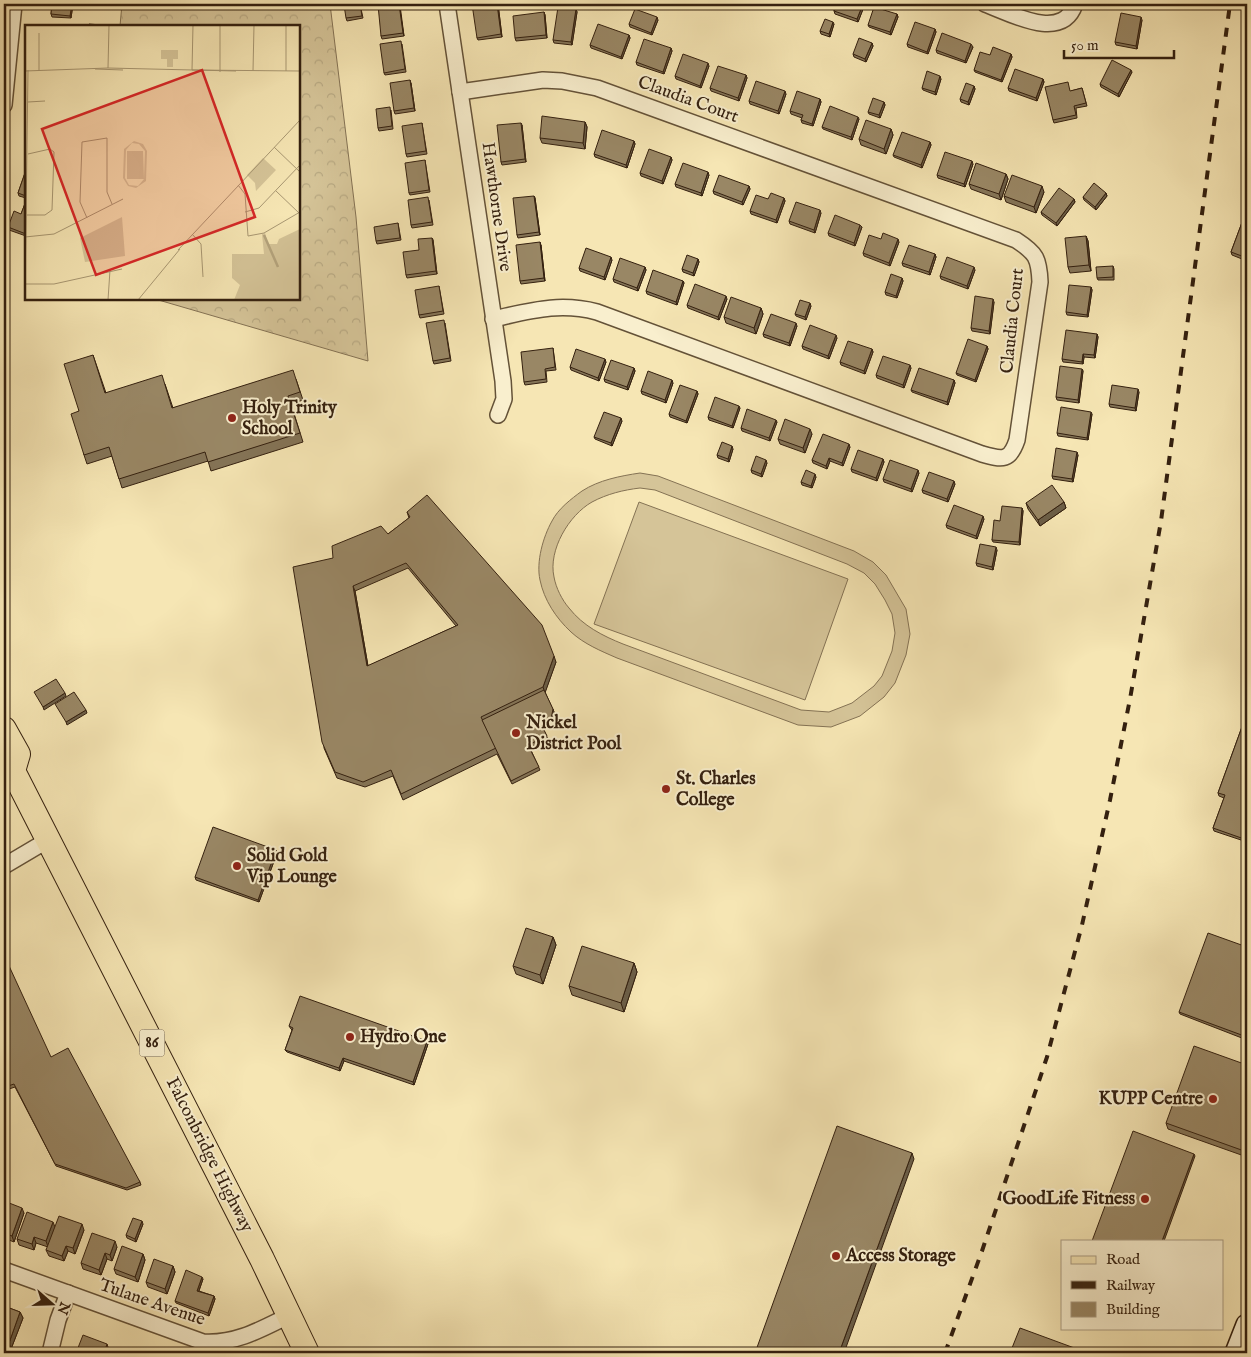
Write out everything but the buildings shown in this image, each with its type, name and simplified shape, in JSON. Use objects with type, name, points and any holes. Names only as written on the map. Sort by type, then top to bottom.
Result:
[{"type":"main road","name":"Falconbridge Highway","points":[[4,729],[18,754],[9,770],[48,840],[262,1260],[307,1353]]},
{"type":"main road","points":[[1236,1353],[1247,1325]]},
{"type":"street","points":[[4,105],[14,4]]},
{"type":"street","name":"Hawthorne Drive","points":[[448,4],[503,381],[504,399],[498,415]]},
{"type":"street","points":[[985,4],[1030,21],[1049,24],[1062,21],[1072,12],[1075,4]]},
{"type":"street","name":"Claudia Court","points":[[460,92],[543,80],[562,80],[597,88],[1016,240],[1031,250],[1038,259],[1039,266],[1040,282],[1017,440],[1012,453],[1008,457],[982,454],[583,308],[561,306],[493,319]]},
{"type":"street","points":[[4,866],[48,840]]},
{"type":"street","name":"Tulane Avenue","points":[[4,1270],[203,1342],[220,1342],[244,1337],[288,1316]]},
{"type":"street","points":[[50,1353],[58,1320],[68,1293]]},
{"type":"green space","points":[[122,4],[330,4],[356,217],[368,361],[158,300],[300,300],[300,25],[120,25]]},
{"type":"green space","points":[[640,473],[658,476],[854,551],[873,562],[886,575],[906,609],[910,634],[906,655],[895,683],[884,697],[860,716],[831,727],[798,725],[617,658],[587,644],[571,632],[551,608],[544,595],[540,580],[539,565],[546,534],[558,512],[582,491],[603,481]],"holes":[[[640,488],[655,490],[847,564],[864,573],[875,584],[885,600],[892,614],[895,633],[892,651],[882,676],[874,686],[852,703],[829,712],[801,710],[623,644],[601,634],[581,620],[564,601],[554,577],[554,556],[562,534],[576,515],[598,499]]]},
{"type":"green space","points":[[639,502],[848,579],[805,700],[594,624]]},
{"type":"railway","points":[[945,1353],[982,1251],[1047,1057],[1082,925],[1110,800],[1130,699],[1161,521],[1230,4]]},
{"type":"place","name":"Holy Trinity School","points":[[232,418]]},
{"type":"place","name":"Nickel District Pool","points":[[516,733]]},
{"type":"place","name":"St. Charles College","points":[[666,789]]},
{"type":"place","name":"Solid Gold Vip Lounge","points":[[237,866]]},
{"type":"place","name":"Hydro One","points":[[350,1037]]},
{"type":"place","name":"KUPP Centre","points":[[1213,1099]]},
{"type":"place","name":"GoodLife Fitness","points":[[1145,1199]]},
{"type":"place","name":"Access Storage","points":[[836,1256]]}]
